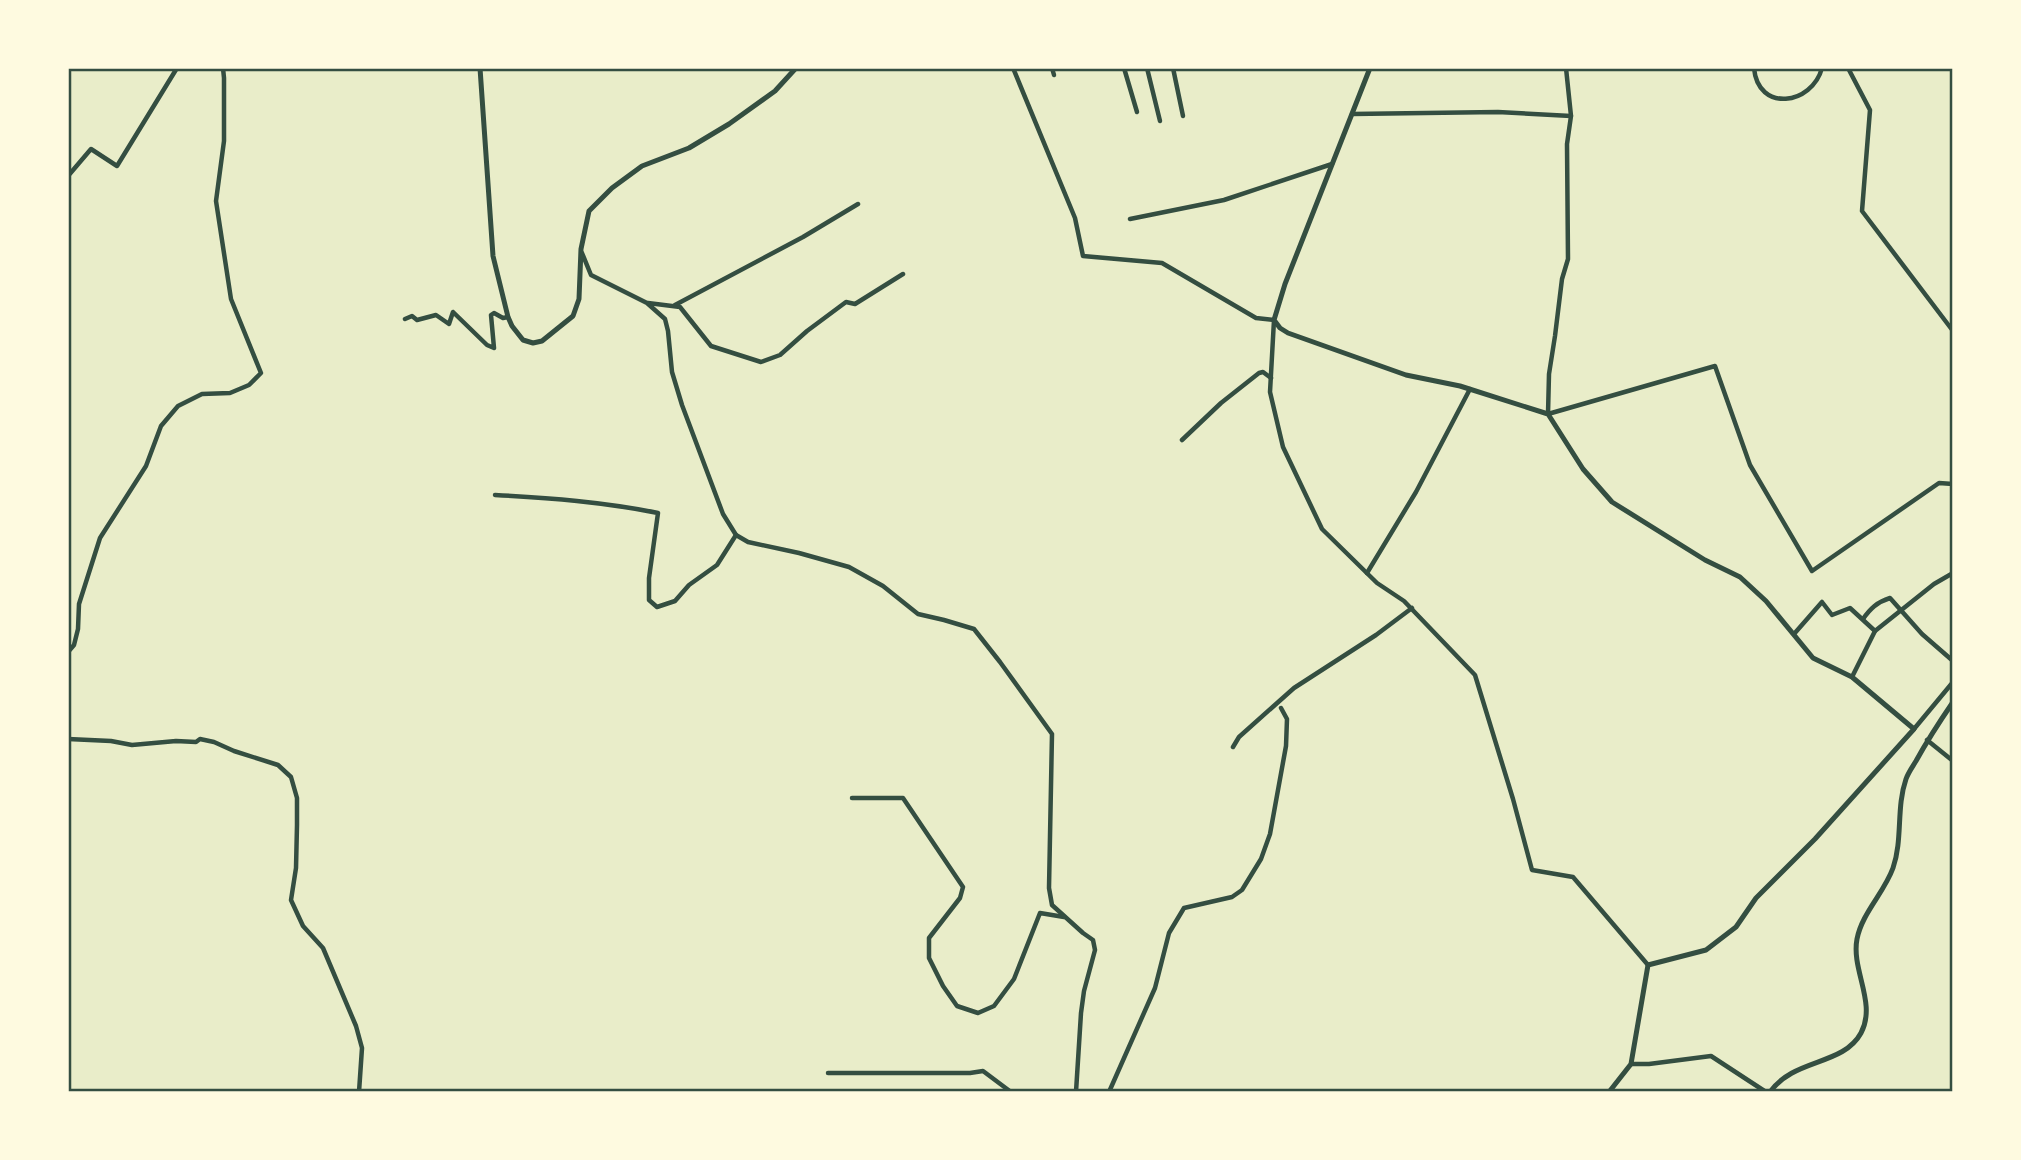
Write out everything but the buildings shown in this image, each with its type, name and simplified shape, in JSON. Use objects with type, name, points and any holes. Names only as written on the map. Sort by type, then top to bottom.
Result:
[{"type":"street","points":[[68,176],[90,149],[117,166],[177,68]]},
{"type":"street","points":[[68,652],[74,645],[79,604],[100,538],[146,466],[161,426],[178,406],[202,394],[230,393],[249,385],[261,373],[231,299],[216,201],[224,141],[223,68]]},
{"type":"street","points":[[480,68],[493,256],[512,326],[523,340],[533,343],[542,341],[573,316],[579,299],[580,248],[590,211],[612,188],[642,166],[689,148],[729,124],[775,91],[796,68]]},
{"type":"street","points":[[1013,68],[1075,218],[1083,256],[1162,263],[1256,318],[1274,320],[1288,333],[1393,371],[1470,389],[1548,414],[1716,366],[1750,465],[1812,571],[1939,483],[1953,484]]},
{"type":"street","points":[[1052,68],[1054,75]]},
{"type":"street","points":[[1124,68],[1137,112]]},
{"type":"street","points":[[1147,68],[1160,121]]},
{"type":"street","points":[[1173,68],[1183,116]]},
{"type":"street","points":[[1370,68],[1285,284],[1274,320],[1270,392],[1283,447],[1322,529],[1377,583],[1412,608],[1475,675],[1532,870],[1573,877],[1648,965]]},
{"type":"street","points":[[1566,68],[1571,116],[1567,144],[1568,259],[1559,297],[1549,374],[1548,414],[1583,469],[1612,502],[1705,560],[1740,577],[1766,601],[1813,658],[1852,677],[1914,729]]},
{"type":"street","points":[[1754,68],[1754,76],[1763,92],[1774,99],[1792,99],[1808,90],[1822,68]]},
{"type":"street","points":[[1848,68],[1870,110],[1862,211],[1953,331]]},
{"type":"street","points":[[1352,114],[1498,112],[1571,116]]},
{"type":"street","points":[[1129,219],[1224,200],[1333,164]]},
{"type":"street","points":[[674,305],[793,243],[859,204]]},
{"type":"street","points":[[580,248],[591,275],[647,303],[665,319],[672,372],[682,405],[723,514],[736,534],[748,542],[849,567],[883,586],[918,614],[974,629],[1052,734],[1049,888],[1052,905],[1093,940],[1095,950],[1083,991],[1076,1092]]},
{"type":"street","points":[[647,303],[680,307],[710,346],[761,362],[780,355],[846,302],[855,304],[903,274]]},
{"type":"street","points":[[405,318],[412,316],[417,320],[436,315],[449,324],[453,312],[487,345],[494,348],[491,315],[494,313],[503,318],[508,317]]},
{"type":"street","points":[[1182,440],[1221,403],[1259,373],[1263,372],[1271,378]]},
{"type":"street","points":[[1367,573],[1416,492],[1470,389]]},
{"type":"street","points":[[495,495],[620,505],[658,513],[649,578],[649,600],[657,607],[675,601],[689,585],[717,565],[736,534]]},
{"type":"street","points":[[1852,677],[1875,631],[1934,584],[1953,573]]},
{"type":"street","points":[[1863,619],[1880,601],[1889,598],[1922,634],[1953,660]]},
{"type":"street","points":[[1794,634],[1822,603],[1832,615],[1850,608],[1875,631]]},
{"type":"street","points":[[1233,747],[1239,737],[1294,688],[1376,635],[1412,608]]},
{"type":"street","points":[[1648,965],[1706,950],[1736,927],[1756,898],[1815,839],[1953,682]]},
{"type":"street","points":[[1631,1064],[1711,1056],[1766,1091],[1792,1072],[1847,1049],[1862,1032],[1867,1011],[1857,959],[1857,939],[1861,926],[1892,871],[1898,851],[1899,819],[1906,778],[1927,740],[1953,702]]},
{"type":"street","points":[[1109,1092],[1156,988],[1169,933],[1184,908],[1232,897],[1242,890],[1261,859],[1270,834],[1286,746],[1287,719],[1281,708]]},
{"type":"street","points":[[68,738],[111,741],[132,746],[176,741],[195,742],[200,739],[278,765],[291,777],[297,798],[298,825],[291,900],[303,926],[323,948],[356,1026],[362,1048],[359,1092]]},
{"type":"street","points":[[1927,740],[1953,761]]},
{"type":"street","points":[[852,798],[903,798],[963,887],[960,898],[929,938],[929,958],[957,1006],[978,1013],[995,1006],[1014,979],[1040,913],[1066,917]]},
{"type":"street","points":[[1609,1092],[1631,1064],[1648,965]]},
{"type":"street","points":[[828,1073],[983,1071],[1011,1092]]}]
